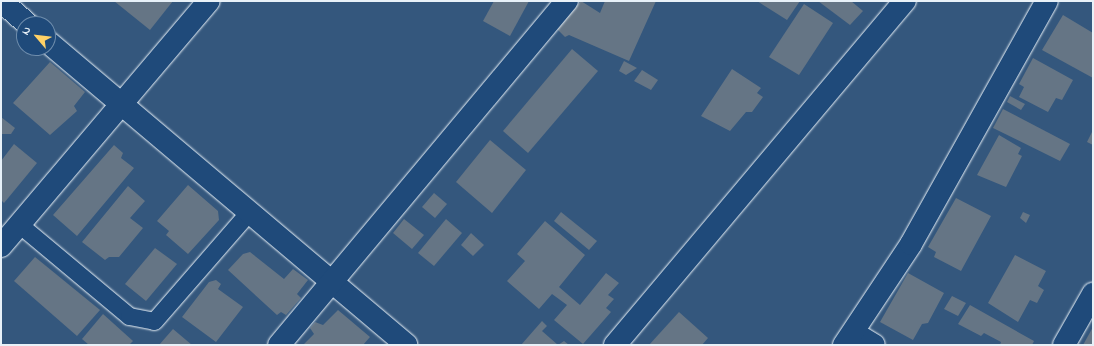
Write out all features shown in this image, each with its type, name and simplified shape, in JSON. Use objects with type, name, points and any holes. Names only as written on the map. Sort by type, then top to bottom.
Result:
[{"type":"street","points":[[1,1],[18,16]]},
{"type":"street","points":[[1,246],[122,106],[209,1]]},
{"type":"street","points":[[279,345],[567,1]]},
{"type":"street","points":[[615,345],[905,1]]},
{"type":"street","points":[[874,345],[849,339],[911,244],[1046,1]]},
{"type":"street","points":[[56,49],[248,213],[406,345]]},
{"type":"street","points":[[1064,345],[1093,294]]},
{"type":"lane","points":[[20,225],[129,316],[154,320],[248,213]]},
{"type":"building","points":[[114,1],[173,1],[150,30]]},
{"type":"building","points":[[494,1],[529,1],[510,36],[483,21]]},
{"type":"building","points":[[581,1],[600,13],[605,1],[656,1],[629,61],[569,35],[565,37],[557,29]]},
{"type":"building","points":[[757,1],[800,1],[787,20]]},
{"type":"building","points":[[818,1],[851,1],[863,11],[850,25]]},
{"type":"building","points":[[804,4],[833,23],[799,75],[769,57]]},
{"type":"building","points":[[1063,15],[1093,33],[1093,78],[1042,50]]},
{"type":"building","points":[[572,49],[598,71],[528,153],[503,131]]},
{"type":"building","points":[[1033,58],[1073,80],[1062,100],[1056,98],[1048,112],[1019,97],[1024,87],[1019,84]]},
{"type":"building","points":[[624,61],[637,68],[626,75],[619,71]]},
{"type":"building","points":[[50,62],[85,92],[74,106],[77,111],[50,135],[13,103]]},
{"type":"building","points":[[732,69],[761,88],[757,93],[763,97],[752,112],[746,112],[730,131],[701,116]]},
{"type":"building","points":[[642,70],[658,80],[651,90],[634,81]]},
{"type":"building","points":[[1010,96],[1025,104],[1021,110],[1007,102]]},
{"type":"building","points":[[1003,109],[1070,144],[1060,161],[993,128]]},
{"type":"building","points":[[1,117],[15,128],[11,134],[1,134]]},
{"type":"building","points":[[1093,130],[1093,145],[1087,142]]},
{"type":"building","points":[[999,135],[1021,148],[1018,154],[1022,156],[1006,187],[977,175]]},
{"type":"building","points":[[490,140],[526,170],[492,213],[456,182]]},
{"type":"building","points":[[14,144],[37,163],[4,203],[1,200],[1,161]]},
{"type":"building","points":[[114,145],[123,153],[121,158],[134,168],[77,236],[53,215]]},
{"type":"building","points":[[188,185],[218,211],[219,220],[188,254],[166,235],[169,231],[157,221]]},
{"type":"building","points":[[128,186],[145,201],[130,218],[143,228],[119,257],[109,257],[105,260],[82,242]]},
{"type":"building","points":[[434,193],[447,204],[435,218],[422,207]]},
{"type":"building","points":[[956,198],[991,216],[961,271],[934,257],[936,252],[928,247]]},
{"type":"building","points":[[561,212],[597,241],[589,250],[554,221]]},
{"type":"building","points":[[1023,212],[1030,215],[1026,223],[1020,218]]},
{"type":"building","points":[[404,219],[424,235],[412,249],[393,233]]},
{"type":"building","points":[[446,219],[462,233],[434,266],[418,253]]},
{"type":"building","points":[[545,221],[585,255],[559,287],[580,305],[606,273],[619,283],[608,295],[614,299],[606,308],[611,312],[583,344],[554,320],[567,305],[552,294],[539,309],[507,281],[525,261],[517,254]]},
{"type":"building","points":[[471,233],[484,245],[473,256],[461,245]]},
{"type":"building","points":[[155,248],[177,264],[146,301],[125,284]]},
{"type":"building","points":[[250,252],[284,279],[293,269],[308,280],[297,294],[301,298],[286,315],[281,312],[277,315],[228,270],[243,254]]},
{"type":"building","points":[[1015,255],[1046,271],[1038,286],[1044,290],[1037,303],[1030,300],[1018,322],[988,303]]},
{"type":"building","points":[[35,257],[100,310],[77,336],[14,281]]},
{"type":"building","points":[[908,273],[944,293],[928,323],[922,324],[913,340],[880,322]]},
{"type":"building","points":[[216,280],[221,284],[218,289],[243,307],[216,342],[182,317],[209,282]]},
{"type":"building","points":[[952,296],[966,303],[958,316],[944,309]]},
{"type":"building","points":[[970,305],[1034,341],[1032,345],[1000,345],[1001,342],[984,333],[981,336],[958,324]]},
{"type":"building","points":[[338,310],[370,337],[363,345],[303,345],[314,334],[310,328],[315,322],[323,325]]},
{"type":"building","points":[[679,312],[708,338],[702,345],[649,345]]},
{"type":"building","points":[[103,314],[133,341],[129,345],[89,345],[82,339]]},
{"type":"building","points":[[542,321],[547,326],[542,331],[558,345],[521,345]]},
{"type":"building","points":[[1093,327],[1093,345],[1083,345]]},
{"type":"building","points":[[173,329],[192,345],[159,345]]},
{"type":"building","points":[[564,341],[569,345],[558,345]]}]
